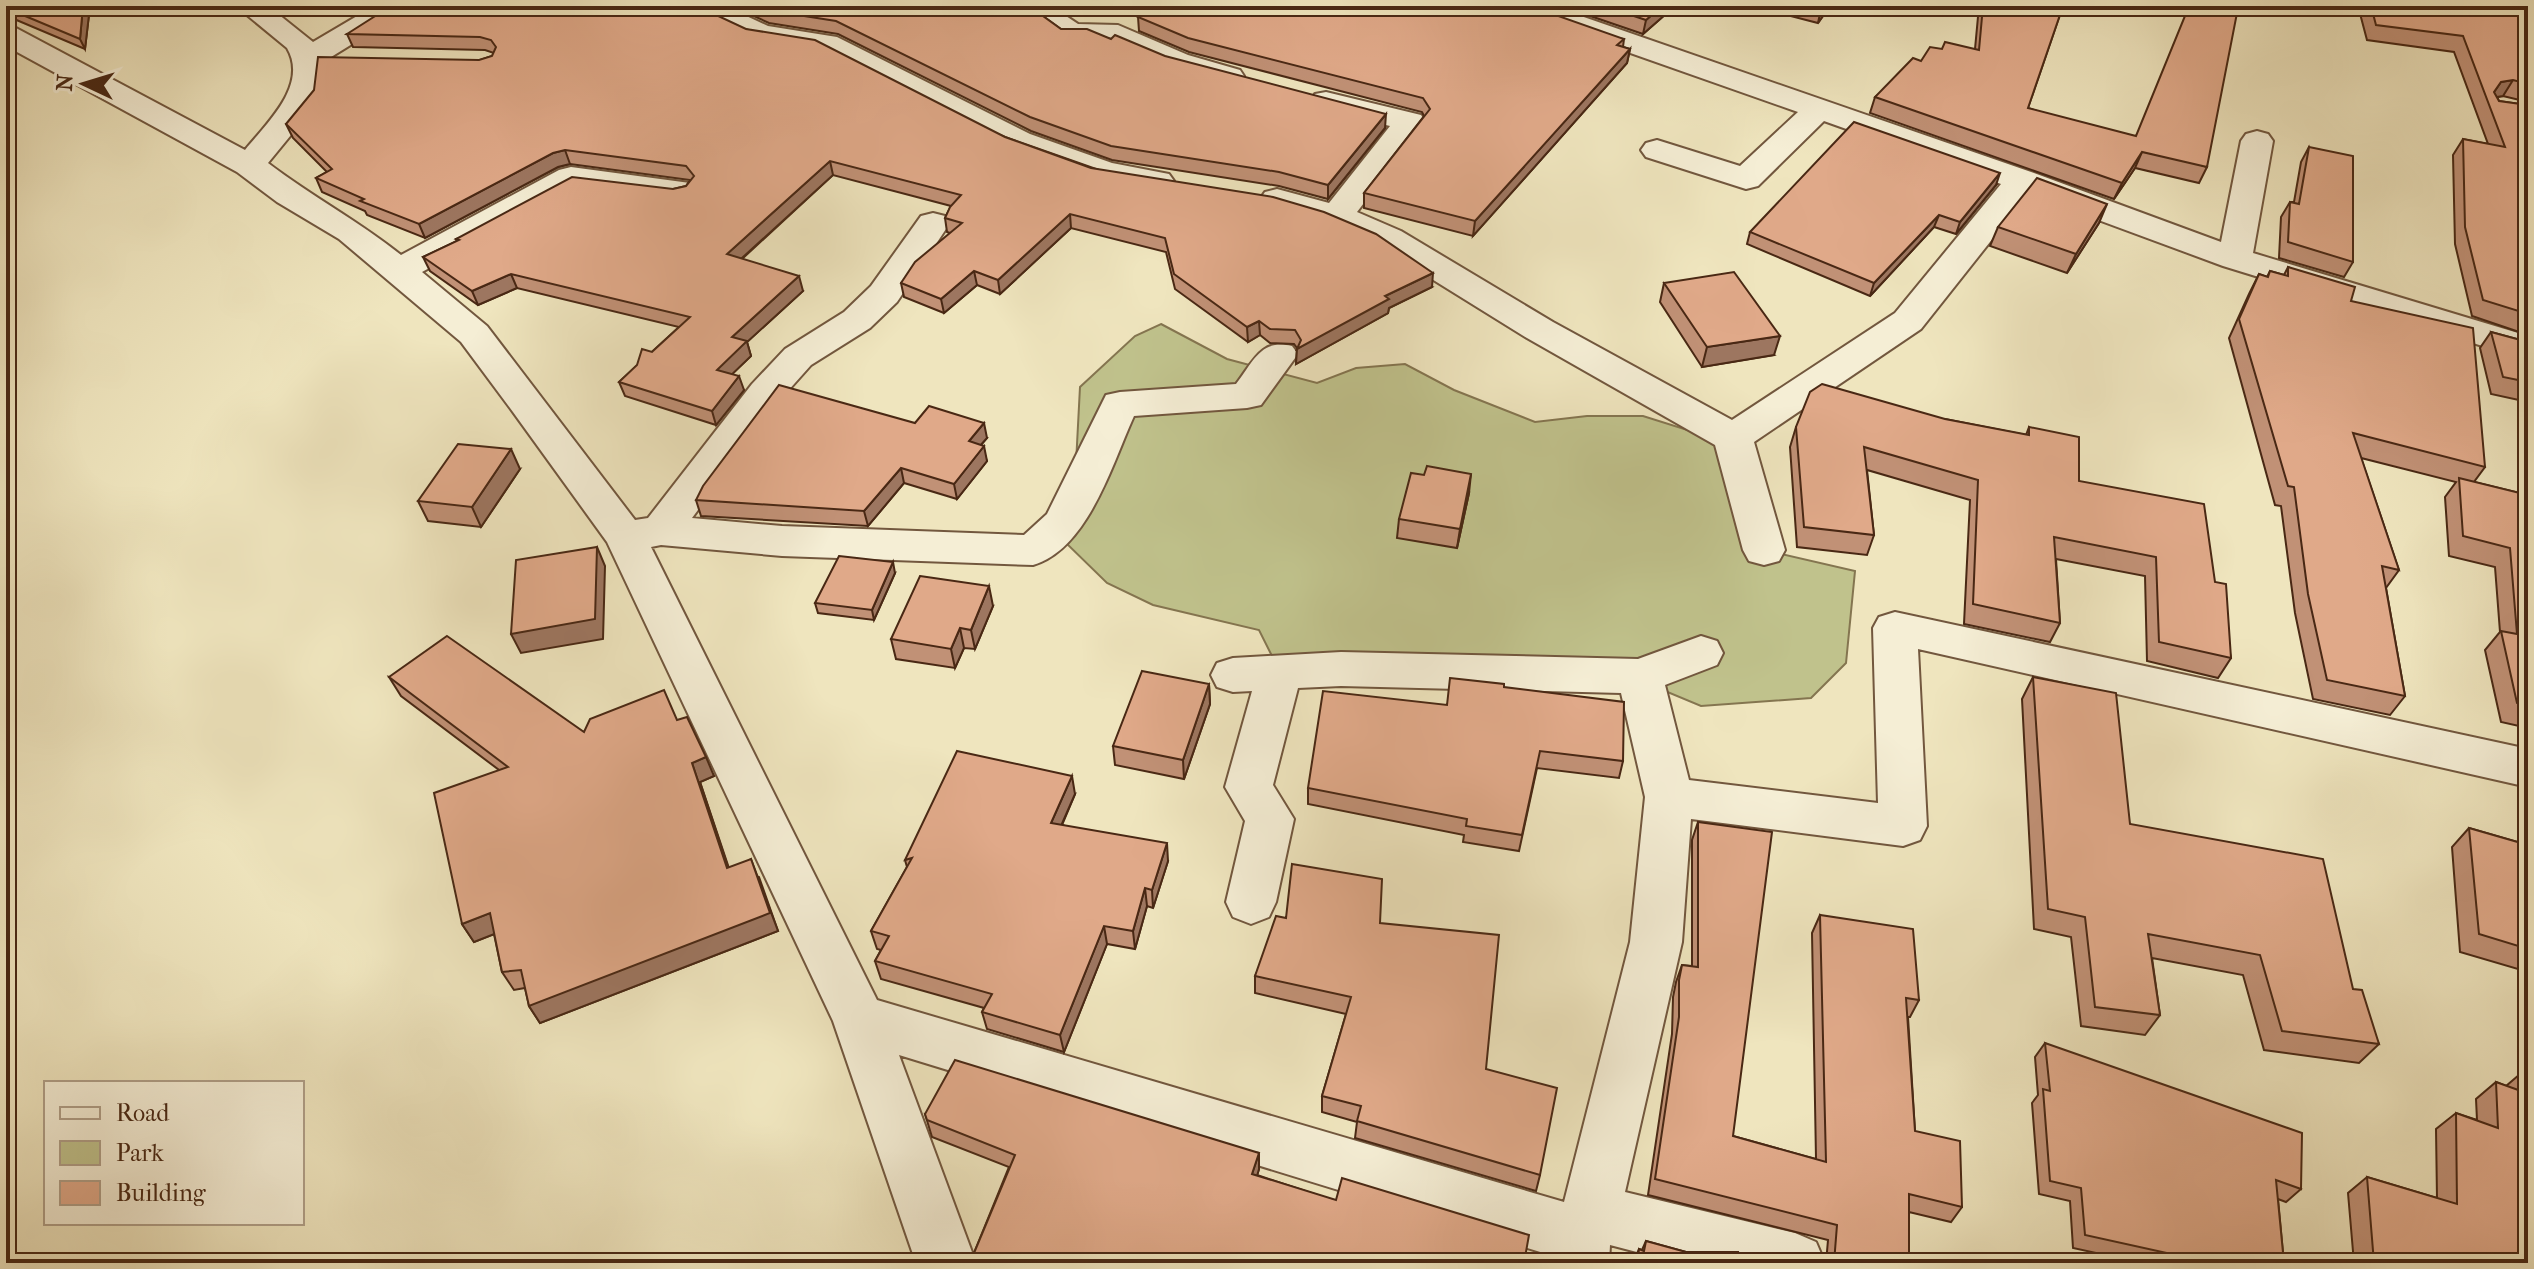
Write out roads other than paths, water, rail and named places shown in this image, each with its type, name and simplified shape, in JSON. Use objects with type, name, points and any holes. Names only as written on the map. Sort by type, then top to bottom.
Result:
[{"type":"street","points":[[249,165],[302,102],[308,58],[299,43],[250,6]]},
{"type":"street","points":[[308,58],[394,6]]},
{"type":"street","points":[[702,6],[761,34],[826,43],[1019,141],[1105,172],[1194,187]]},
{"type":"street","points":[[1032,6],[1072,33],[1108,31],[1177,61],[1257,84]]},
{"type":"street","points":[[1524,6],[1582,14],[1819,109],[2235,259],[2528,348]]},
{"type":"street","points":[[6,34],[249,165],[289,195],[351,232],[400,270],[474,334],[643,534],[859,1019],[946,1263]]},
{"type":"street","points":[[308,58],[367,59]]},
{"type":"street","points":[[1303,95],[1410,122],[1337,216]]},
{"type":"street","points":[[1657,150],[1746,179],[1819,109]]},
{"type":"street","points":[[2235,259],[2257,141]]},
{"type":"street","points":[[400,270],[571,177],[678,190]]},
{"type":"street","points":[[1733,438],[1908,321],[2022,180]]},
{"type":"street","points":[[1250,195],[1278,199],[1337,216],[1389,238],[1540,330],[1733,438],[1764,550]]},
{"type":"street","points":[[643,534],[798,357],[857,320],[884,294],[933,223]]},
{"type":"street","points":[[643,534],[1033,550],[1064,523],[1120,404],[1247,396],[1279,354]]},
{"type":"street","points":[[1669,797],[1903,826],[1895,628],[2528,768]]},
{"type":"street","points":[[1233,675],[1341,669],[1640,676],[1701,653]]},
{"type":"street","points":[[1251,902],[1270,819],[1249,787],[1280,672]]},
{"type":"street","points":[[1584,1237],[1656,942],[1669,797],[1640,676]]},
{"type":"street","points":[[859,1019],[1584,1237],[1795,1263]]}]
